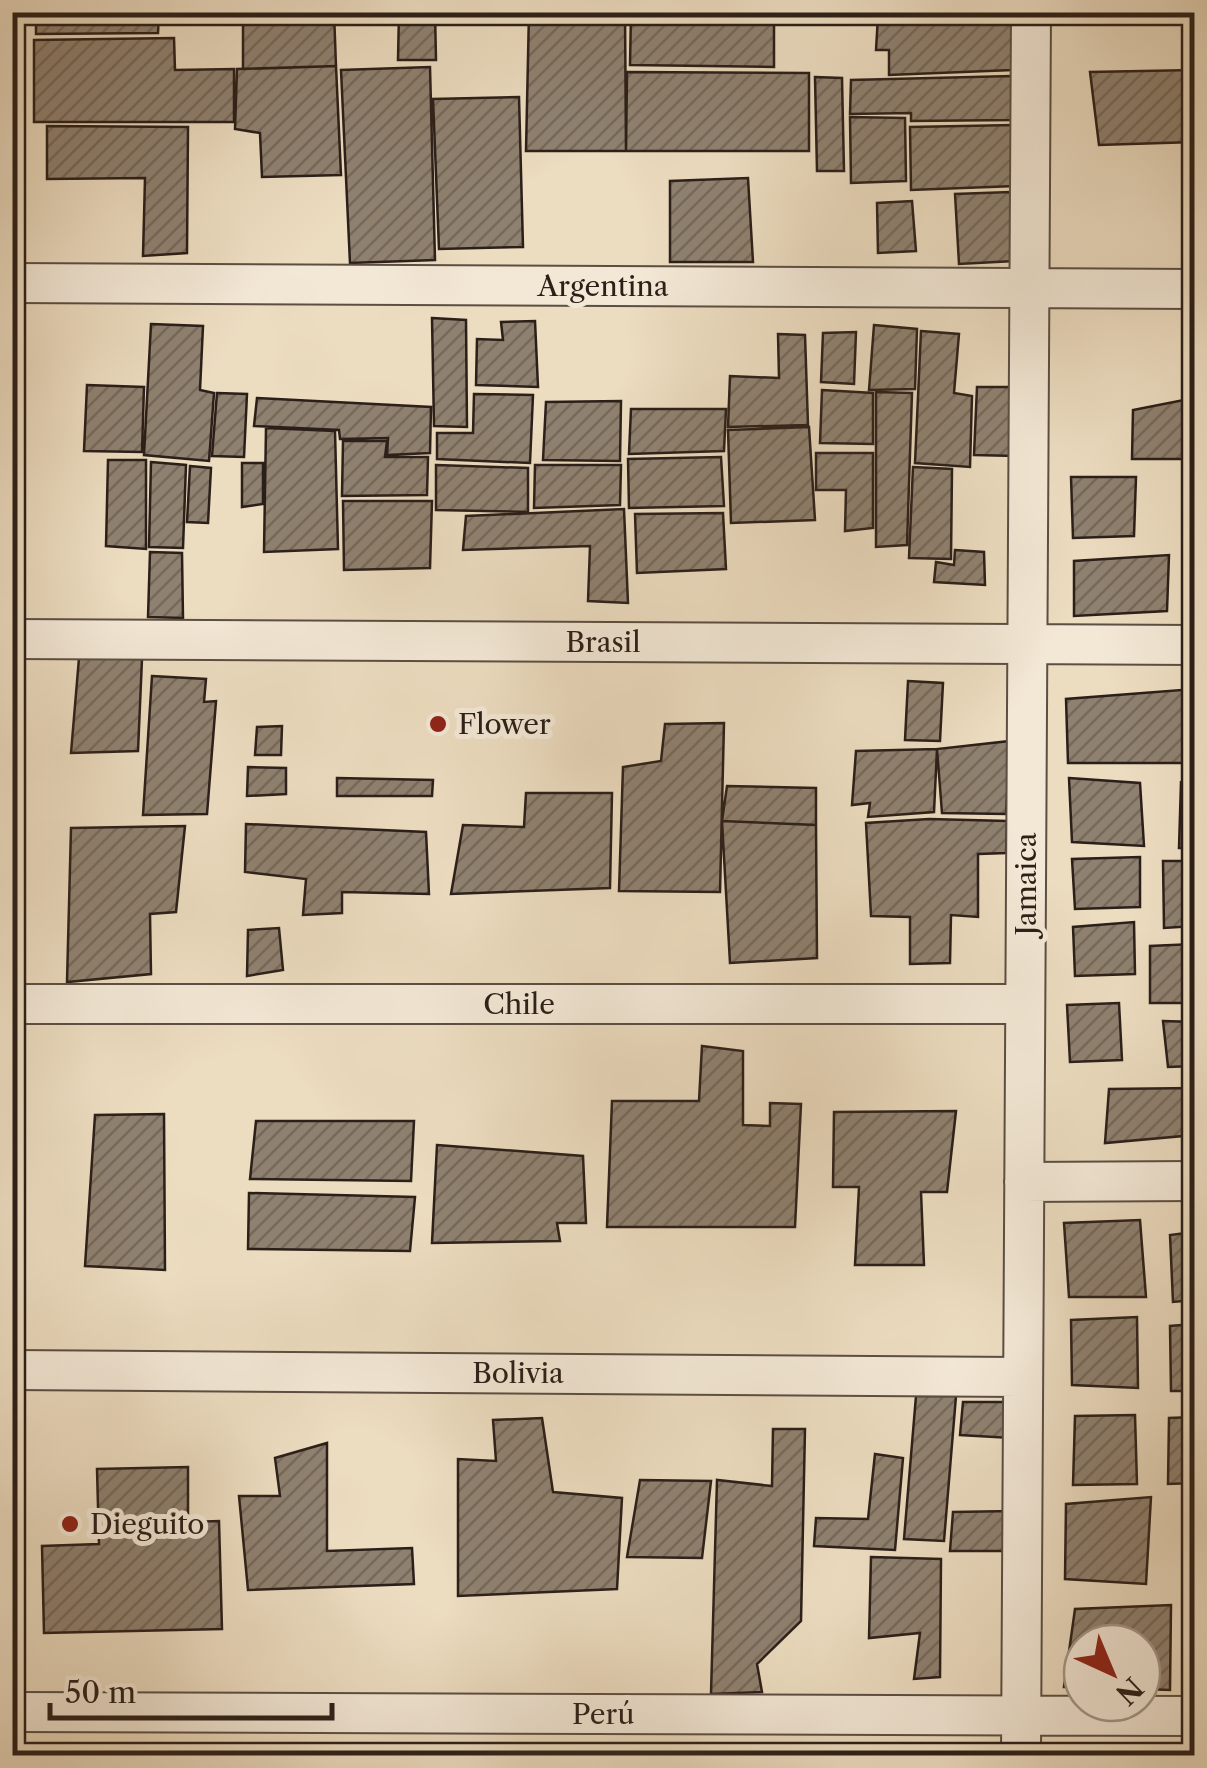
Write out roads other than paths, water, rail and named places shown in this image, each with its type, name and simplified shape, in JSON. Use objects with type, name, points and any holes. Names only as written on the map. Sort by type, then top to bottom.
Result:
[{"type":"street","name":"Jamaica","points":[[1021,1756],[1031,12]]},
{"type":"street","name":"Argentina","points":[[12,283],[1194,290]]},
{"type":"street","name":"Brasil","points":[[12,640],[1194,644]]},
{"type":"street","name":"Chile","points":[[12,1004],[1025,1004]]},
{"type":"street","points":[[1024,1182],[1194,1181]]},
{"type":"street","name":"Bolivia","points":[[12,1370],[1024,1377]]},
{"type":"street","name":"Perú","points":[[12,1712],[1194,1716]]},
{"type":"place","name":"Flower","points":[[438,724]]},
{"type":"place","name":"Dieguito","points":[[70,1524]]}]
